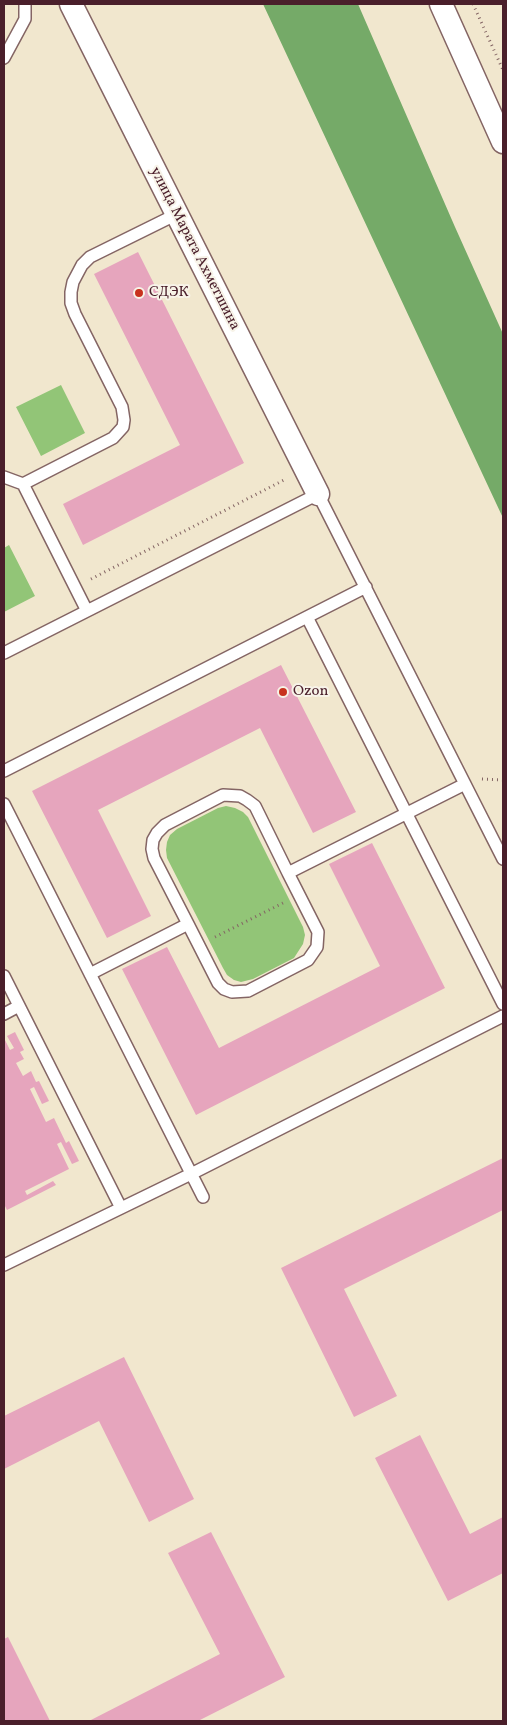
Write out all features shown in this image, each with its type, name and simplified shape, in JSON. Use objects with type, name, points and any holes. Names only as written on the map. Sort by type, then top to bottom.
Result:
[{"type":"street","name":"улица Марата Ахметшина","points":[[71,4],[318,494]]},
{"type":"street","points":[[441,4],[503,142]]},
{"type":"lane","points":[[4,58],[22,24],[26,13],[25,4]]},
{"type":"lane","points":[[23,484],[113,438],[122,427],[124,420],[122,407],[75,314],[71,292],[73,282],[82,265],[90,258],[177,214]]},
{"type":"lane","points":[[4,477],[23,484],[87,611]]},
{"type":"lane","points":[[4,653],[318,494],[503,859]]},
{"type":"lane","points":[[4,771],[366,587]]},
{"type":"lane","points":[[307,617],[503,1004]]},
{"type":"lane","points":[[288,873],[465,784]]},
{"type":"lane","points":[[231,794],[247,800],[254,806],[288,873],[318,932],[317,947],[314,954],[308,960],[248,991],[238,993],[224,989],[218,983],[154,858],[153,840],[156,833],[165,825],[223,795],[231,794]]},
{"type":"lane","points":[[4,804],[203,1197]]},
{"type":"lane","points":[[90,974],[188,924]]},
{"type":"lane","points":[[4,976],[121,1208]]},
{"type":"lane","points":[[4,1014],[19,1006]]},
{"type":"lane","points":[[4,1266],[191,1174],[503,1016]]},
{"type":"path","points":[[473,4],[503,70]]},
{"type":"path","points":[[75,587],[306,469]]},
{"type":"path","points":[[199,946],[299,895]]},
{"type":"green space","points":[[263,4],[358,4],[503,334],[503,518]]},
{"type":"green space","points":[[61,385],[85,433],[41,456],[16,407]]},
{"type":"green space","points":[[9,545],[35,596],[4,612],[4,548]]},
{"type":"green space","points":[[226,806],[243,812],[248,817],[303,927],[305,935],[303,944],[294,958],[253,979],[241,982],[227,975],[223,968],[167,858],[166,850],[170,835],[177,829],[218,808]]},
{"type":"building","points":[[138,252],[244,463],[83,545],[63,504],[180,445],[94,274]]},
{"type":"building","points":[[281,665],[356,812],[313,833],[260,728],[98,810],[151,916],[107,938],[32,791]]},
{"type":"building","points":[[372,843],[445,988],[196,1115],[122,969],[167,947],[219,1048],[380,966],[329,864]]},
{"type":"building","points":[[15,1032],[24,1050],[20,1052],[24,1059],[16,1063],[23,1076],[31,1071],[36,1082],[39,1081],[49,1101],[42,1104],[34,1087],[30,1089],[46,1122],[54,1118],[66,1143],[69,1141],[79,1161],[72,1164],[61,1142],[57,1144],[69,1169],[25,1191],[27,1195],[53,1181],[56,1185],[7,1210],[4,1204],[4,1038],[10,1050],[14,1048],[7,1036]]},
{"type":"building","points":[[503,1158],[503,1210],[344,1289],[397,1396],[354,1417],[281,1268]]},
{"type":"building","points":[[124,1357],[194,1499],[149,1522],[99,1421],[4,1469],[4,1416]]},
{"type":"building","points":[[420,1435],[470,1534],[503,1517],[503,1573],[448,1601],[375,1458]]},
{"type":"building","points":[[211,1532],[285,1677],[198,1721],[89,1721],[220,1654],[168,1553]]},
{"type":"building","points":[[8,1637],[50,1721],[4,1721],[4,1639]]},
{"type":"place","name":"СДЭК","points":[[139,293]]},
{"type":"place","name":"Ozon","points":[[283,692]]}]
